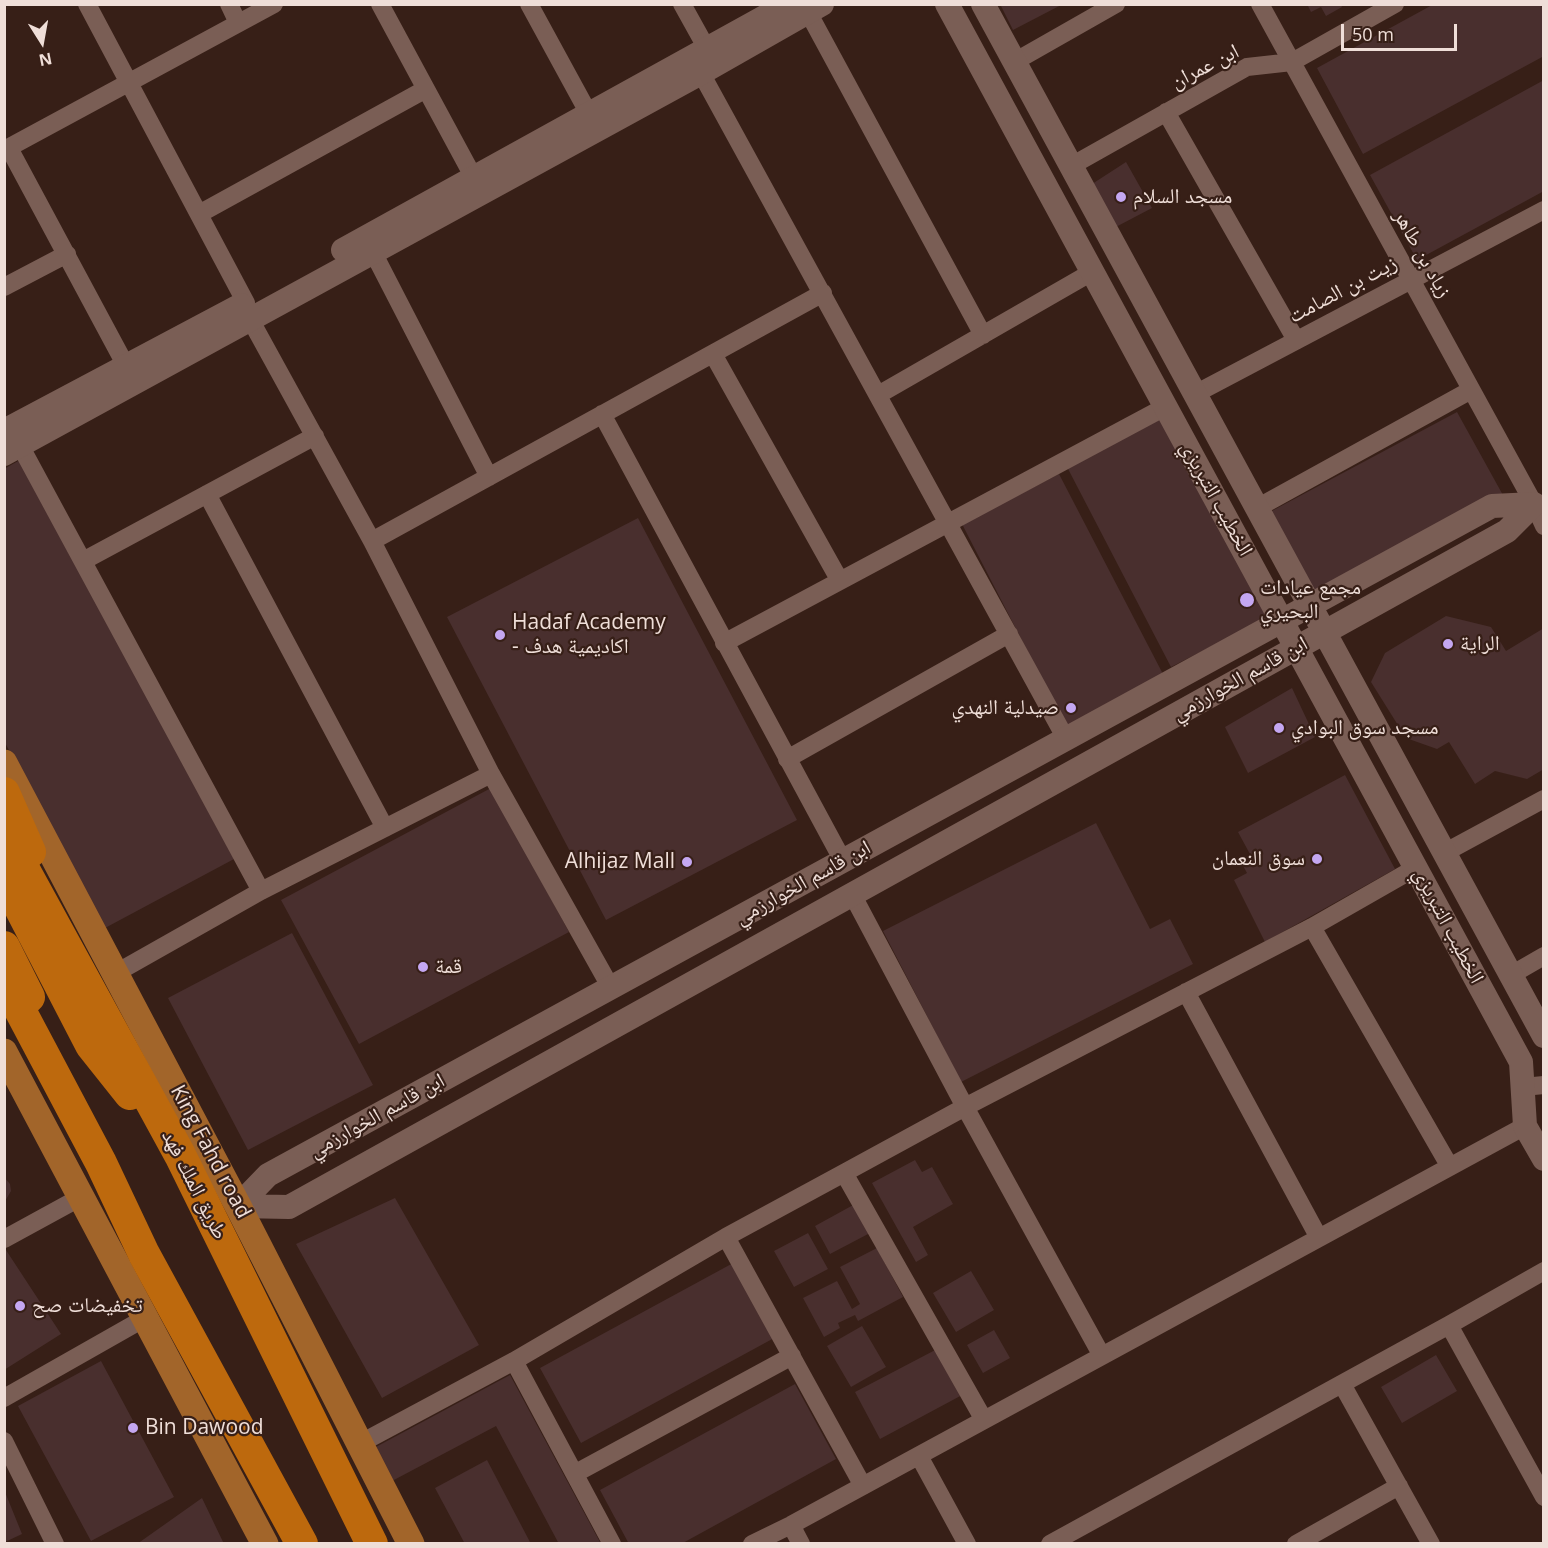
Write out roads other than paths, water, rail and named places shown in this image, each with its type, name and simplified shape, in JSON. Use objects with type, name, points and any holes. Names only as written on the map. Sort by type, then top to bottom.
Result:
[{"type":"highway","points":[[4,793],[80,972]]},
{"type":"highway","name":"طريق الملك فهد","points":[[4,833],[180,1155],[372,1544]]},
{"type":"highway","points":[[4,877],[91,1045],[180,1155]]},
{"type":"highway","points":[[4,947],[34,1008],[101,1163],[144,1254],[302,1544]]},
{"type":"highway","points":[[4,980],[101,1163]]},
{"type":"main road","name":"King Fahd road","points":[[4,763],[238,1206],[411,1544]]},
{"type":"main road","points":[[4,1052],[265,1544]]},
{"type":"main road","points":[[302,1402],[396,1544]]},
{"type":"street","points":[[87,4],[372,541],[491,774],[611,988]]},
{"type":"street","points":[[229,4],[238,23]]},
{"type":"street","points":[[126,366],[67,254],[7,149],[274,4]]},
{"type":"street","points":[[380,4],[474,177]]},
{"type":"street","points":[[530,4],[589,114]]},
{"type":"street","points":[[682,4],[707,49]]},
{"type":"street","name":"الخطيب التبريزي","points":[[947,4],[1521,1062],[1533,1086],[1525,1126],[1544,1159]]},
{"type":"street","name":"الخطيب التبريزي","points":[[983,4],[1544,1035]]},
{"type":"street","name":"زياد بن طاهر","points":[[1260,4],[1471,390],[1539,501],[1544,526]]},
{"type":"street","name":"ابن عمران","points":[[1071,166],[1247,67],[1292,62],[1395,4]]},
{"type":"street","points":[[1014,62],[1115,5]]},
{"type":"street","points":[[10,439],[248,311],[474,177],[707,49],[806,7]]},
{"type":"street","points":[[10,439],[126,366],[373,252],[701,73],[806,7]]},
{"type":"street","points":[[806,7],[983,335]]},
{"type":"street","points":[[701,73],[1066,739]]},
{"type":"street","points":[[199,214],[426,88]]},
{"type":"street","points":[[1167,112],[1296,340]]},
{"type":"street","name":"زيت بن الصامت","points":[[1195,394],[1544,210]]},
{"type":"street","points":[[373,252],[489,477]]},
{"type":"street","points":[[4,287],[67,254]]},
{"type":"street","points":[[878,395],[1092,272]]},
{"type":"street","points":[[372,541],[823,293]]},
{"type":"street","points":[[712,354],[840,581]]},
{"type":"street","points":[[1257,508],[1471,390]]},
{"type":"street","points":[[724,643],[1165,407]]},
{"type":"street","points":[[602,414],[843,861]]},
{"type":"street","points":[[83,561],[315,436]]},
{"type":"street","points":[[10,439],[83,561],[261,891]]},
{"type":"street","points":[[207,494],[386,828]]},
{"type":"street","name":"ابن قاسم الخوارزمي","points":[[238,1206],[268,1175],[1492,506],[1539,501]]},
{"type":"street","name":"ابن قاسم الخوارزمي","points":[[238,1206],[289,1207],[1507,531],[1539,501]]},
{"type":"street","points":[[787,759],[1009,634]]},
{"type":"street","points":[[116,974],[261,891],[491,774]]},
{"type":"street","points":[[1444,853],[1544,799]]},
{"type":"street","points":[[361,1443],[514,1361],[726,1237],[965,1107],[1312,927],[1417,867]]},
{"type":"street","points":[[852,894],[965,1107],[1102,1356]]},
{"type":"street","points":[[728,924],[746,953]]},
{"type":"street","points":[[1312,927],[1450,1167]]},
{"type":"street","points":[[1510,975],[1544,956]]},
{"type":"street","points":[[1186,992],[1319,1238]]},
{"type":"street","points":[[752,1544],[919,1456],[1525,1126]]},
{"type":"street","points":[[844,1173],[984,1420]]},
{"type":"street","points":[[4,1239],[81,1197]]},
{"type":"street","points":[[726,1237],[863,1486]]},
{"type":"street","points":[[1050,1544],[1544,1271]]},
{"type":"street","points":[[4,1398],[145,1318]]},
{"type":"street","points":[[1449,1325],[1544,1497]]},
{"type":"street","points":[[576,1473],[792,1356]]},
{"type":"street","points":[[514,1361],[612,1544]]},
{"type":"street","points":[[1342,1384],[1431,1544]]},
{"type":"street","points":[[4,1441],[55,1544]]},
{"type":"street","points":[[919,1456],[967,1544]]},
{"type":"street","points":[[1296,1544],[1399,1486]]},
{"type":"street","points":[[791,1525],[801,1544]]},
{"type":"place","name":"مسجد السلام","points":[[1121,197]]},
{"type":"place","name":"مجمع عيادات البحيري","points":[[1247,600]]},
{"type":"place","name":"Hadaf Academy - اكاديمية هدف","points":[[500,635]]},
{"type":"place","name":"الراية","points":[[1448,644]]},
{"type":"place","name":"صيدلية النهدي","points":[[1071,708]]},
{"type":"place","name":"مسجد سوق البوادي","points":[[1279,728]]},
{"type":"place","name":"سوق النعمان","points":[[1317,859]]},
{"type":"place","name":"Alhijaz Mall","points":[[687,862]]},
{"type":"place","name":"قمة","points":[[423,967]]},
{"type":"place","name":"تخفيضات صح","points":[[20,1306]]},
{"type":"place","name":"Bin Dawood","points":[[133,1428]]}]
